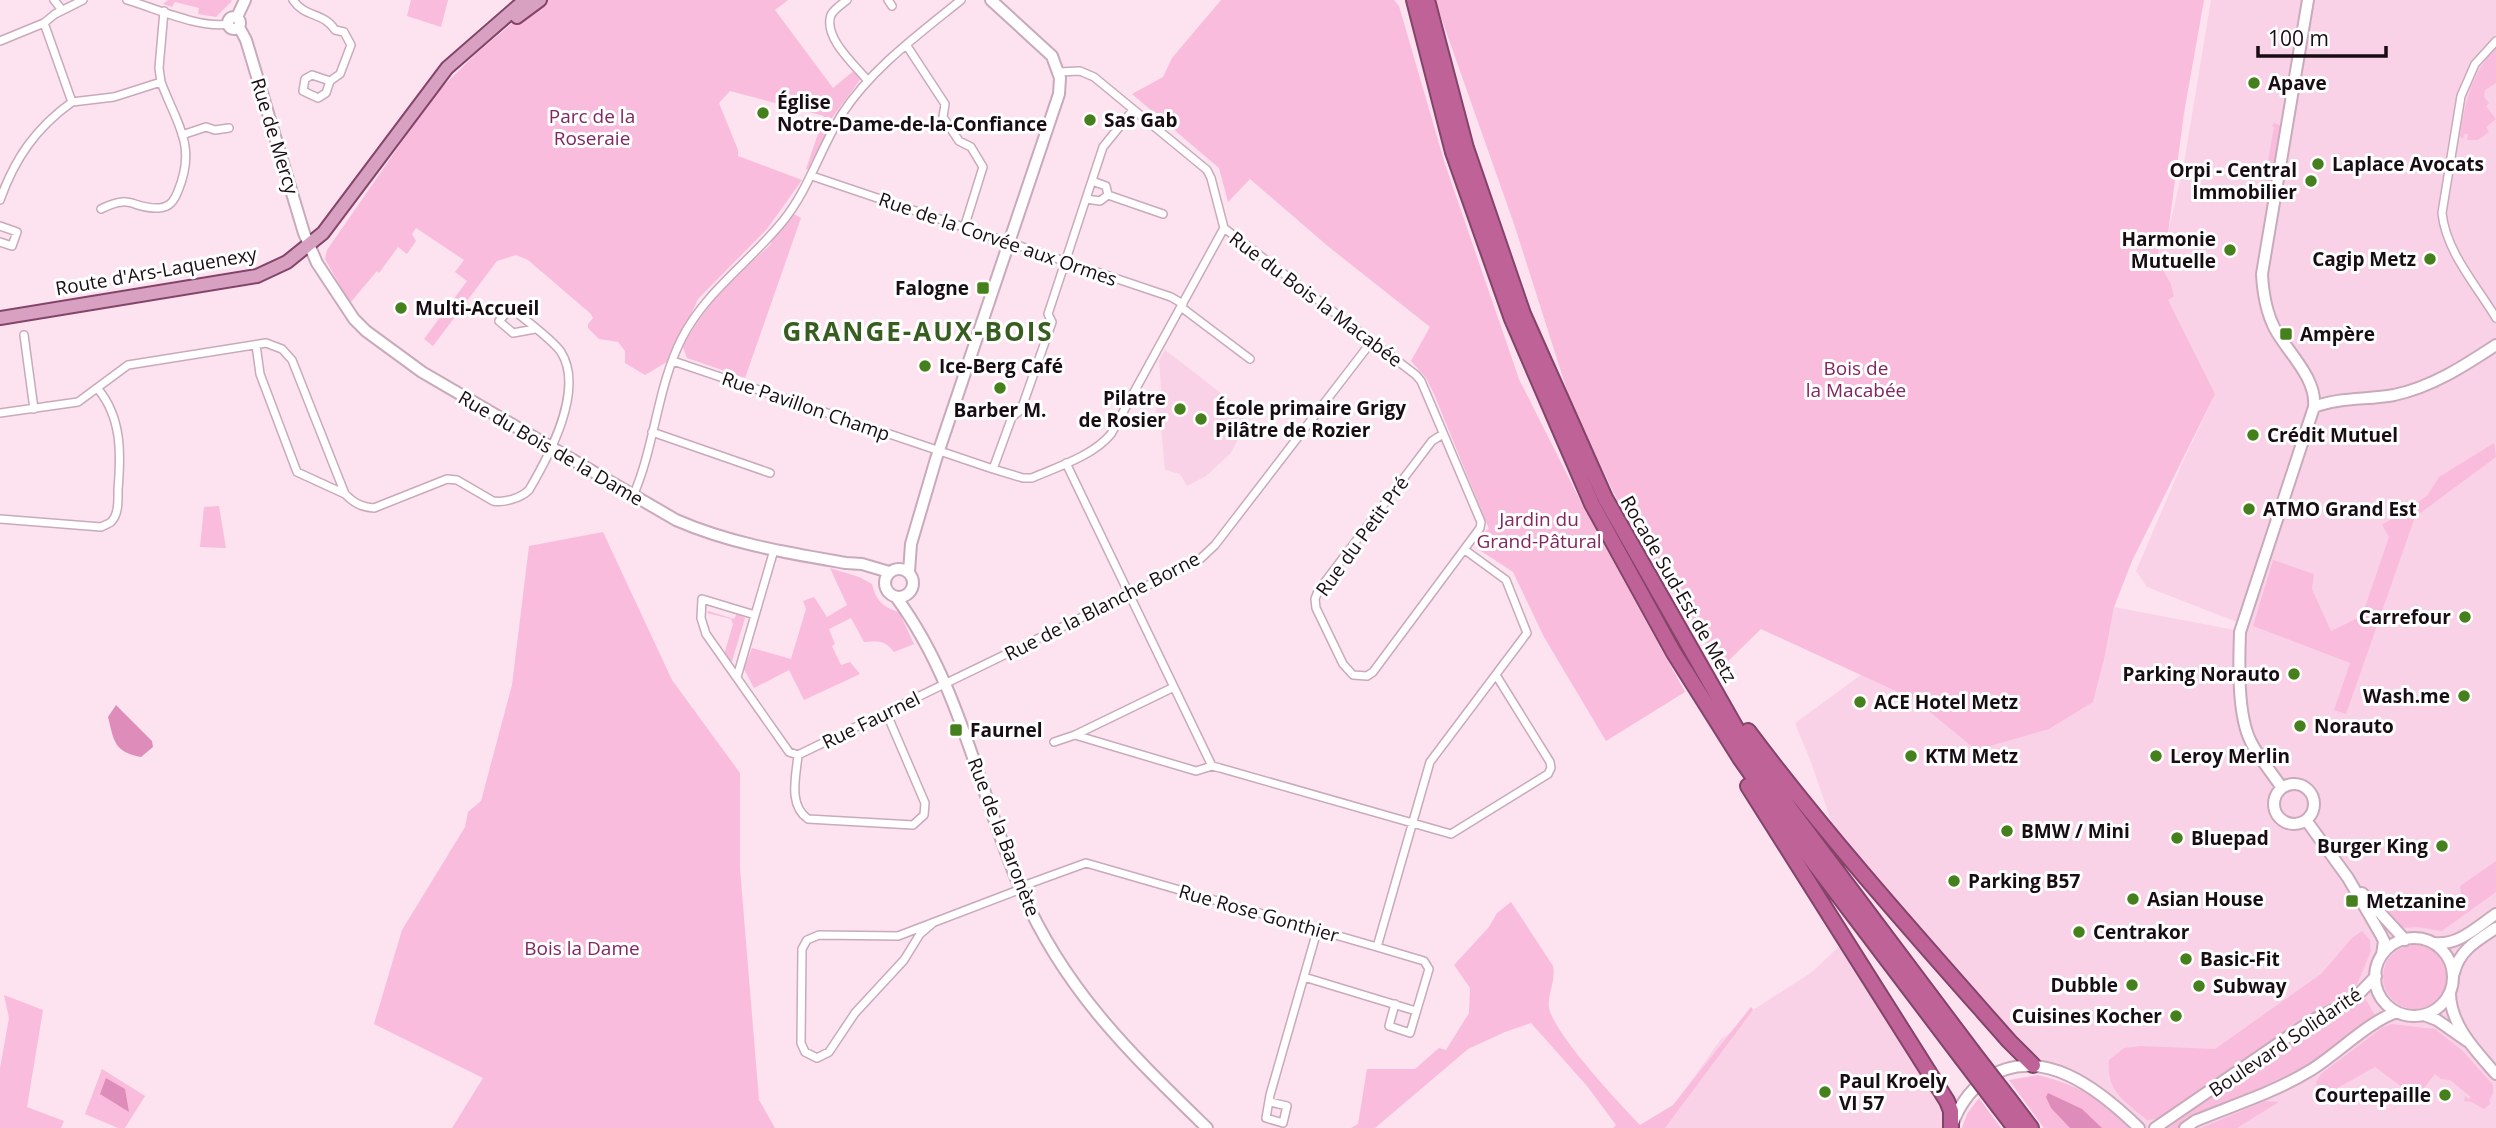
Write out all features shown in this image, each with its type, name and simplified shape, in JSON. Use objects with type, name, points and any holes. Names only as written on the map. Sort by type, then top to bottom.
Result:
[{"type":"highway","name":"Rocade Sud-Est de Metz","points":[[1414,0],[1453,152],[1512,319],[1592,504],[1674,653],[1774,809],[2004,1103],[2031,1128]]},
{"type":"highway","name":"Rocade Sud-Est de Metz","points":[[1427,0],[1466,148],[1523,314],[1605,498],[1741,737],[1966,1054]]},
{"type":"highway","points":[[1674,653],[1710,726],[1947,1101],[1951,1111],[1951,1128]]},
{"type":"highway","points":[[1697,663],[1792,789],[1840,847],[2033,1065]]},
{"type":"highway","name":"Rocade Sud-Est de Metz","points":[[2004,1103],[2015,1128]]},
{"type":"main road","name":"Route d'Ars-Laquenexy","points":[[0,318],[257,276],[288,262],[310,246],[341,211],[409,116],[463,52],[525,0]]},
{"type":"main road","name":"Route d'Ars-Laquenexy","points":[[440,78],[540,0]]},
{"type":"street","points":[[54,0],[62,10]]},
{"type":"street","points":[[0,41],[44,23],[83,0]]},
{"type":"street","points":[[127,0],[215,24],[235,23],[245,0]]},
{"type":"street","points":[[293,0],[301,11],[330,20],[335,30],[344,32],[350,40],[351,45],[341,74],[330,81]]},
{"type":"street","points":[[847,0],[832,12],[829,27],[835,41],[868,81]]},
{"type":"street","points":[[633,496],[683,336],[706,302],[784,220],[812,176],[841,116],[868,81],[961,0]]},
{"type":"street","points":[[915,531],[890,574],[886,590],[896,597],[910,592],[913,584],[909,572],[910,551],[939,450],[1059,94],[1059,72],[1046,49],[991,0]]},
{"type":"street","points":[[2282,788],[2251,742],[2245,724],[2239,651],[2240,632],[2314,407],[2313,390],[2272,321],[2262,274],[2308,0]]},
{"type":"street","points":[[102,209],[119,200],[155,208],[172,204],[187,166],[186,146],[160,82],[164,11]]},
{"type":"street","points":[[44,23],[72,102]]},
{"type":"street","name":"Rue de Mercy","points":[[235,23],[246,40],[310,246]]},
{"type":"street","points":[[2496,41],[2475,64],[2461,96],[2442,214],[2446,233],[2454,250],[2496,318]]},
{"type":"street","points":[[907,46],[945,104],[943,117],[959,141],[971,147],[983,167],[964,228]]},
{"type":"street","name":"Rue du Bois la Macabée","points":[[1059,72],[1087,73],[1207,170],[1224,228],[1418,377],[1443,434]]},
{"type":"street","points":[[0,200],[12,170],[30,140],[48,120],[72,102],[114,97],[160,82]]},
{"type":"street","points":[[993,469],[1012,417],[1021,410],[1052,322],[1048,314],[1103,147],[1133,110]]},
{"type":"street","points":[[182,135],[206,127],[215,130],[229,128]]},
{"type":"street","name":"Rue de la Corvée aux Ormes","points":[[812,176],[1171,298],[1250,359]]},
{"type":"street","points":[[1092,181],[1106,186],[1108,195]]},
{"type":"street","points":[[1086,199],[1100,201],[1108,195]]},
{"type":"street","points":[[1108,195],[1163,214]]},
{"type":"street","points":[[0,226],[17,232],[12,246],[0,242]]},
{"type":"street","name":"Rue Pavillon Champ","points":[[673,361],[993,469],[1029,478],[1066,463],[1104,442],[1111,434],[1224,228]]},
{"type":"street","name":"Rue du Bois de la Dame","points":[[310,246],[317,263],[347,310],[366,331],[422,372],[633,496],[712,536],[774,550],[862,564],[890,574]]},
{"type":"street","points":[[256,345],[260,374],[297,472],[345,494],[362,507],[374,508],[447,479],[457,480],[499,502],[529,490],[552,449],[571,381],[561,351],[511,308],[499,321],[513,333],[535,329]]},
{"type":"street","points":[[24,335],[34,409]]},
{"type":"street","name":"Rue de la Blanche Borne","points":[[944,684],[1130,595],[1204,556],[1371,341]]},
{"type":"street","points":[[0,413],[78,402],[128,365],[256,345],[274,345],[292,360],[345,494]]},
{"type":"street","points":[[2314,407],[2328,402],[2391,396],[2430,384],[2496,345]]},
{"type":"street","points":[[0,519],[102,527],[111,523],[117,512],[121,456],[113,414],[98,388]]},
{"type":"street","points":[[2313,390],[2351,399]]},
{"type":"street","points":[[652,432],[770,473]]},
{"type":"street","name":"Rue du Petit Pré","points":[[1443,434],[1480,522],[1479,531],[1373,672],[1359,677],[1349,672],[1315,608],[1315,599],[1318,591],[1432,442],[1443,434]]},
{"type":"street","points":[[1066,463],[1212,766]]},
{"type":"street","points":[[737,677],[774,550]]},
{"type":"street","points":[[1377,947],[1430,762],[1527,633],[1506,580],[1465,550]]},
{"type":"street","points":[[890,574],[909,572]]},
{"type":"street","name":"Rue de la Baronète","points":[[910,592],[909,603],[913,620]]},
{"type":"street","name":"Rue de la Baronète","points":[[896,597],[913,620],[957,712],[1020,888],[1042,936],[1080,994],[1122,1042],[1207,1128]]},
{"type":"street","points":[[755,615],[702,599],[701,618],[704,628],[789,752],[797,755],[795,803],[800,813],[808,820],[913,825],[924,815],[925,803],[886,712]]},
{"type":"street","points":[[1075,735],[1196,771],[1212,766],[1451,834],[1548,774],[1551,768],[1550,762],[1496,675]]},
{"type":"street","name":"Rue Faurnel","points":[[797,755],[944,684]]},
{"type":"street","points":[[1054,742],[1075,735],[1174,687]]},
{"type":"street","points":[[2296,784],[2310,792],[2314,807],[2306,820],[2294,824],[2278,816],[2275,802],[2282,788],[2296,784]]},
{"type":"street","points":[[2306,820],[2348,878],[2384,941],[2376,976],[2379,993],[2384,1001],[2397,1012],[2424,1015],[2437,1020],[2469,1043]]},
{"type":"street","name":"Rue Rose Gonthier","points":[[933,923],[920,934],[904,960],[855,1013],[829,1052],[817,1058],[805,1052],[801,1043],[802,949],[807,940],[822,935],[898,936],[1086,863],[1377,947],[1427,964],[1429,969],[1416,1011]]},
{"type":"street","points":[[2348,878],[2405,940]]},
{"type":"street","points":[[2382,956],[2388,949],[2405,940],[2442,944],[2460,939],[2496,914]]},
{"type":"street","points":[[2496,928],[2462,953],[2456,964],[2449,994],[2451,1011],[2469,1043],[2496,1074]]},
{"type":"street","points":[[1270,1102],[1317,931]]},
{"type":"street","points":[[2432,943],[2449,959],[2453,976]]},
{"type":"street","name":"Boulevard Solidarité","points":[[2155,1128],[2311,1021],[2353,1000],[2376,976]]},
{"type":"street","points":[[1304,977],[1395,1004],[1416,1011],[1409,1033],[1389,1026],[1395,1004]]},
{"type":"street","points":[[2424,1015],[2436,1010],[2449,994]]},
{"type":"street","name":"Boulevard Solidarité","points":[[2185,1128],[2195,1121],[2273,1089],[2308,1071],[2383,1018],[2397,1012]]},
{"type":"street","points":[[1951,1128],[1962,1103],[1979,1084],[2003,1070],[2033,1065],[2083,1082],[2107,1098],[2139,1128]]},
{"type":"shaded area","points":[[2211,0],[2496,0],[2496,1128],[2139,1128],[2107,1098],[2033,1065],[1840,847],[1795,723],[1861,675],[1915,700],[1976,750],[2093,702],[2114,607],[2240,631],[2242,624],[2147,587],[2136,571],[2215,394],[2167,299],[2174,295],[2157,259],[2161,233],[2168,233],[2184,163]]},
{"type":"shaded area","name":"École primaire Grigy Pilâtre de Rozier","points":[[1165,350],[1243,410],[1242,431],[1231,453],[1206,476],[1187,486],[1180,474],[1165,470],[1161,426],[1156,411],[1157,402],[1162,403],[1159,360]]},
{"type":"shaded area","points":[[116,705],[152,741],[153,747],[141,757],[125,752],[114,739],[108,717]]},
{"type":"shaded area","points":[[1845,941],[1921,1058],[1951,1128],[1658,1128],[1721,1039],[1743,1024],[1753,1010],[1812,972]]},
{"type":"shaded area","points":[[106,1078],[125,1089],[129,1112],[100,1094]]},
{"type":"shaded area","points":[[2048,1093],[2082,1109],[2102,1128],[2070,1128],[2051,1108],[2046,1097]]},
{"type":"green space","points":[[168,0],[232,1],[216,17],[198,14],[199,8],[175,2],[172,7],[163,4]]},
{"type":"green space","points":[[411,0],[448,0],[441,27],[407,16]]},
{"type":"green space","name":"Parc de la Roseraie","points":[[540,0],[788,0],[775,10],[833,88],[856,69],[862,77],[832,118],[810,170],[806,169],[824,116],[730,91],[719,103],[738,156],[802,180],[767,229],[698,299],[670,360],[645,375],[625,363],[625,351],[618,342],[599,339],[588,328],[593,318],[591,314],[528,260],[516,255],[497,261],[433,346],[424,339],[467,281],[455,272],[464,260],[416,228],[412,234],[416,241],[407,254],[398,247],[379,273],[377,271],[350,303],[325,259],[327,250],[435,94],[478,52]]},
{"type":"green space","name":"Jardin du Grand-Pâtural","points":[[1221,0],[1394,0],[1399,6],[1445,164],[1519,379],[1584,508],[1685,692],[1606,741],[1544,637],[1513,572],[1475,547],[1483,533],[1489,529],[1434,394],[1426,378],[1411,361],[1430,327],[1329,247],[1250,179],[1228,202],[1219,168],[1132,94],[1163,77],[1172,58]]},
{"type":"green space","name":"Bois de la Macabée","points":[[1435,0],[2204,0],[2184,113],[2168,233],[2161,233],[2157,259],[2171,284],[2174,296],[2168,300],[2215,394],[2132,561],[2114,607],[2093,702],[2049,729],[1976,750],[1915,700],[1761,629],[1721,668],[1620,506],[1571,403],[1515,227]]},
{"type":"green space","points":[[2496,48],[2496,83],[2485,90],[2484,97],[2489,103],[2486,106],[2496,119],[2486,127],[2489,132],[2478,140],[2467,140],[2468,134],[2464,134],[2463,139],[2460,136],[2470,89],[2487,58]]},
{"type":"green space","points":[[2274,123],[2281,126],[2269,198],[2259,198],[2262,195]]},
{"type":"green space","points":[[794,214],[801,218],[745,378],[687,358],[683,347],[702,316],[733,279],[771,244],[772,239]]},
{"type":"green space","points":[[2494,443],[2496,457],[2415,517],[2346,714],[2334,710],[2350,663],[2253,626],[2273,560],[2314,574],[2312,589],[2331,631],[2362,616],[2389,537],[2382,525],[2427,496],[2439,477]]},
{"type":"green space","points":[[219,506],[226,548],[200,547],[204,507]]},
{"type":"green space","name":"Bois la Dame","points":[[603,532],[672,680],[740,773],[740,869],[759,1100],[775,1128],[452,1128],[483,1078],[374,1024],[402,930],[465,827],[468,812],[481,801],[512,685],[529,546]]},
{"type":"green space","points":[[830,568],[872,584],[881,602],[899,612],[914,644],[894,652],[881,642],[864,642],[851,618],[829,629],[835,644],[832,646],[841,665],[850,662],[860,674],[804,700],[789,670],[754,688],[744,669],[752,648],[791,659],[806,609],[803,601],[814,597],[827,617],[847,605]]},
{"type":"green space","points":[[708,611],[734,619],[737,613],[745,618],[732,661],[728,661],[724,655],[733,624],[731,619],[707,613]]},
{"type":"green space","points":[[2496,861],[2496,892],[2442,931],[2417,927],[2401,928],[2383,906],[2392,902],[2441,896],[2456,898],[2461,895],[2460,886]]},
{"type":"green space","points":[[1511,902],[1553,966],[1549,1008],[1554,1020],[1589,1068],[1640,1125],[1673,1105],[1751,1007],[1753,1010],[1665,1128],[1613,1128],[1616,1125],[1587,1086],[1531,1023],[1468,1049],[1375,1128],[1351,1128],[1358,1124],[1367,1069],[1415,1069],[1439,1048],[1446,1050],[1469,1013],[1470,988],[1454,965],[1489,927],[1497,913]]},
{"type":"green space","points":[[2362,931],[2370,940],[2371,951],[2353,994],[2301,1019],[2163,1118],[2147,1120],[2114,1088],[2109,1060],[2124,1048],[2141,1046],[2215,1049],[2321,974],[2352,938]]},
{"type":"green space","points":[[2409,945],[2421,945],[2438,954],[2445,965],[2445,989],[2438,1000],[2421,1009],[2409,1009],[2397,1004],[2388,995],[2383,983],[2383,971],[2388,959],[2397,950]]},
{"type":"green space","points":[[4,995],[43,1010],[27,1107],[64,1121],[61,1128],[0,1128],[0,1068],[9,1018]]},
{"type":"green space","points":[[2365,998],[2376,1017],[2314,1062],[2188,1120],[2181,1128],[2168,1128],[2321,1020],[2343,1012]]},
{"type":"green space","points":[[2392,1024],[2435,1029],[2462,1050],[2493,1085],[2489,1101],[2491,1103],[2484,1109],[2464,1101],[2465,1096],[2469,1099],[2471,1097],[2450,1080],[2441,1079],[2435,1074],[2420,1093],[2428,1100],[2425,1104],[2375,1067],[2334,1090],[2332,1088],[2324,1093],[2318,1091],[2316,1082],[2321,1074],[2383,1027]]},
{"type":"green space","points":[[102,1069],[145,1096],[125,1128],[118,1128],[85,1114]]},
{"type":"green space","points":[[2038,1075],[2065,1083],[2088,1094],[2129,1128],[2044,1128],[2009,1080]]},
{"type":"green space","points":[[1979,1098],[2001,1128],[1962,1128],[1967,1114]]},
{"type":"green space","points":[[2265,1101],[2279,1102],[2237,1128],[2201,1128]]},
{"type":"place","name":"Apave","points":[[2254,83]]},
{"type":"place","name":"Église Notre-Dame-de-la-Confiance","points":[[763,113]]},
{"type":"place","name":"Sas Gab","points":[[1090,120]]},
{"type":"place","name":"Laplace Avocats","points":[[2318,164]]},
{"type":"place","name":"Orpi - Central Immobilier","points":[[2311,181]]},
{"type":"place","name":"Harmonie Mutuelle","points":[[2230,250]]},
{"type":"place","name":"Cagip Metz","points":[[2430,259]]},
{"type":"place","name":"Falogne","points":[[983,288]]},
{"type":"place","name":"Multi-Accueil","points":[[401,308]]},
{"type":"place","name":"Ampère","points":[[2286,334]]},
{"type":"place","name":"Ice-Berg Café","points":[[925,366]]},
{"type":"place","name":"Barber M.","points":[[1000,388]]},
{"type":"place","name":"Pilatre de Rosier","points":[[1180,409]]},
{"type":"place","name":"École primaire Grigy Pilâtre de Rozier","points":[[1201,419]]},
{"type":"place","name":"Crédit Mutuel","points":[[2253,435]]},
{"type":"place","name":"ATMO Grand Est","points":[[2249,509]]},
{"type":"place","name":"Carrefour","points":[[2465,617]]},
{"type":"place","name":"Parking Norauto","points":[[2294,674]]},
{"type":"place","name":"Wash.me","points":[[2464,696]]},
{"type":"place","name":"ACE Hotel Metz","points":[[1860,702]]},
{"type":"place","name":"Norauto","points":[[2300,726]]},
{"type":"place","name":"Faurnel","points":[[956,730]]},
{"type":"place","name":"KTM Metz","points":[[1911,756]]},
{"type":"place","name":"Leroy Merlin","points":[[2156,756]]},
{"type":"place","name":"BMW / Mini","points":[[2007,831]]},
{"type":"place","name":"Bluepad","points":[[2177,838]]},
{"type":"place","name":"Burger King","points":[[2442,846]]},
{"type":"place","name":"Parking B57","points":[[1954,881]]},
{"type":"place","name":"Asian House","points":[[2133,899]]},
{"type":"place","name":"Metzanine","points":[[2352,901]]},
{"type":"place","name":"Centrakor","points":[[2079,932]]},
{"type":"place","name":"Basic-Fit","points":[[2186,959]]},
{"type":"place","name":"Dubble","points":[[2132,985]]},
{"type":"place","name":"Subway","points":[[2199,986]]},
{"type":"place","name":"Cuisines Kocher","points":[[2176,1016]]},
{"type":"place","name":"Paul Kroely VI 57","points":[[1825,1092]]},
{"type":"place","name":"Courtepaille","points":[[2445,1095]]},
{"type":"district","name":"GRANGE-AUX-BOIS","points":[[918,331]]}]
